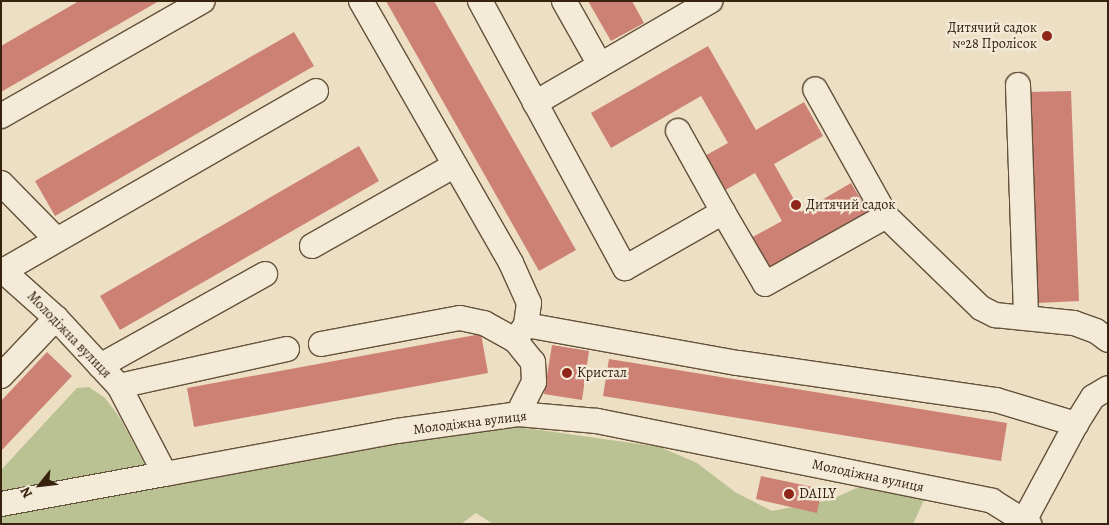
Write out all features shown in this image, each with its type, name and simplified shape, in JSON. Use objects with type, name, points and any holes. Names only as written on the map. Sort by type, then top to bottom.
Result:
[{"type":"street","points":[[1,116],[203,1]]},
{"type":"street","points":[[361,1],[515,271],[529,304],[521,333],[533,362],[534,382],[518,414]]},
{"type":"street","points":[[480,1],[625,268],[723,212]]},
{"type":"street","points":[[564,1],[600,65]]},
{"type":"street","points":[[535,103],[710,1]]},
{"type":"street","points":[[1018,85],[1026,318]]},
{"type":"street","points":[[815,89],[886,216],[981,308],[994,315],[1074,323],[1096,331],[1108,340]]},
{"type":"street","points":[[2,270],[316,91]]},
{"type":"street","points":[[678,131],[765,284],[886,216]]},
{"type":"street","points":[[312,246],[455,165]]},
{"type":"street","points":[[1,183],[56,239]]},
{"type":"street","name":"Молодіжна вулиця","points":[[2,270],[56,318],[119,386],[165,474],[397,432],[518,414],[597,421],[992,501],[1027,521]]},
{"type":"street","points":[[100,366],[265,274]]},
{"type":"street","points":[[1,376],[56,318]]},
{"type":"street","points":[[321,344],[460,318],[521,333],[996,400],[1076,424]]},
{"type":"street","points":[[119,386],[287,349]]},
{"type":"street","points":[[1027,521],[1076,424],[1094,398],[1107,389]]},
{"type":"street","points":[[1,504],[165,474]]},
{"type":"green space","points":[[89,387],[105,398],[120,418],[154,482],[425,434],[504,425],[660,447],[697,463],[735,492],[772,511],[830,500],[868,483],[915,485],[924,500],[913,524],[493,524],[476,513],[461,524],[1,524],[1,470],[77,388]]},
{"type":"building","points":[[79,1],[159,1],[1,92],[1,46]]},
{"type":"building","points":[[386,1],[434,1],[576,250],[539,271]]},
{"type":"building","points":[[588,1],[632,1],[644,23],[611,41]]},
{"type":"building","points":[[294,32],[314,66],[55,216],[35,181]]},
{"type":"building","points":[[708,46],[756,130],[804,102],[823,136],[774,164],[801,212],[851,183],[870,215],[769,273],[749,239],[782,221],[755,173],[722,192],[703,157],[728,143],[701,96],[611,148],[591,113]]},
{"type":"building","points":[[1071,91],[1079,301],[1038,303],[1029,92]]},
{"type":"building","points":[[359,146],[379,181],[120,330],[100,296]]},
{"type":"building","points":[[481,334],[488,373],[194,427],[187,388]]},
{"type":"building","points":[[552,345],[589,351],[582,400],[544,394]]},
{"type":"building","points":[[47,352],[72,376],[1,451],[1,401]]},
{"type":"building","points":[[609,359],[1007,423],[1001,461],[603,396]]},
{"type":"building","points":[[761,476],[822,489],[817,513],[756,499]]},
{"type":"place","name":"Дитячий садок №28 Пролісок","points":[[1047,36]]},
{"type":"place","name":"Дитячий садок","points":[[796,205]]},
{"type":"place","name":"Кристал","points":[[567,373]]},
{"type":"place","name":"DAILY","points":[[789,494]]}]
